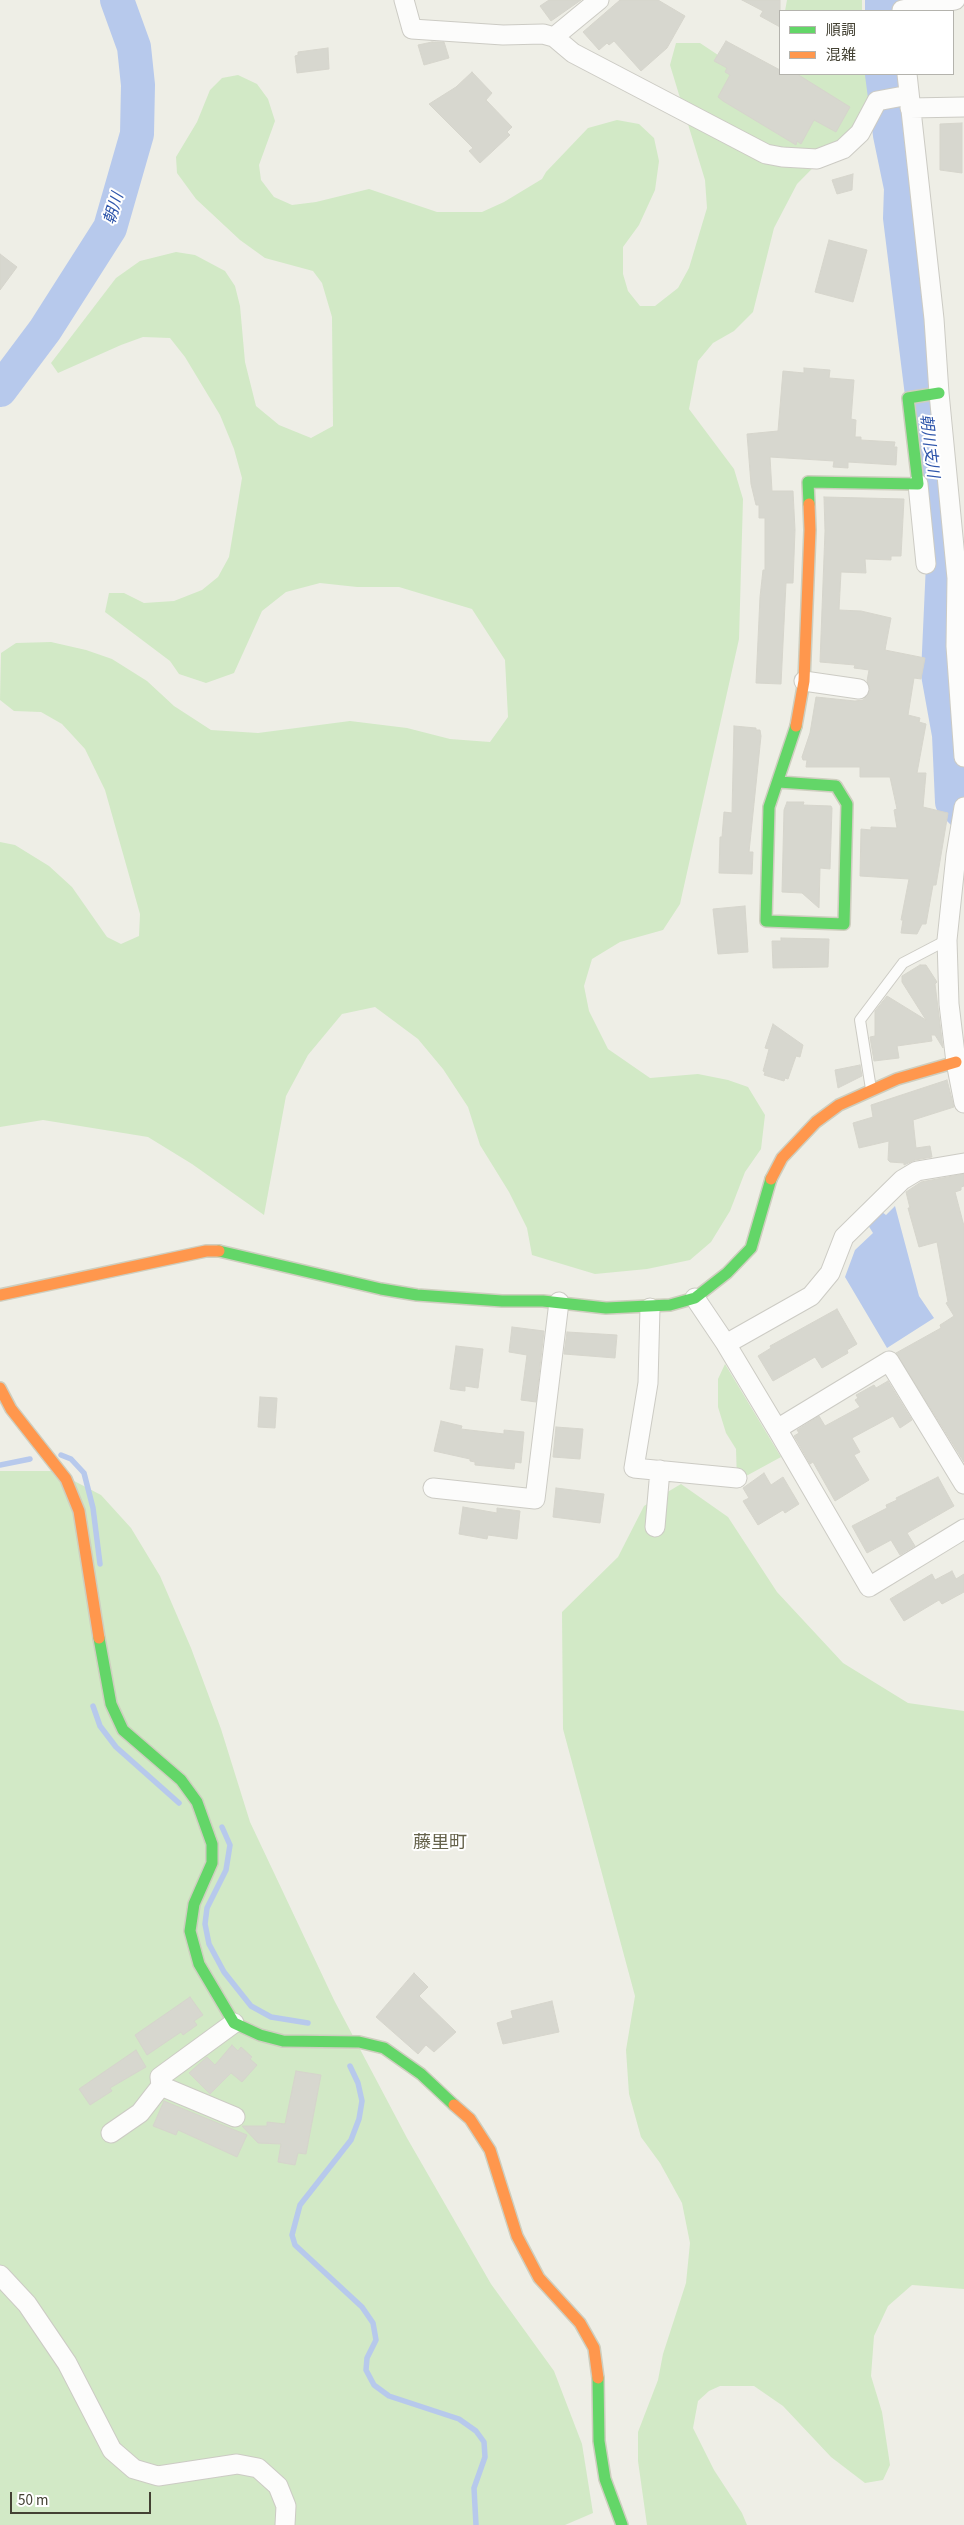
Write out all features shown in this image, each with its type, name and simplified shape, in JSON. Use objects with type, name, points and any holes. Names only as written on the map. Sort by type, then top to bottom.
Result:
[{"type":"street","points":[[404,0],[412,29],[503,35],[543,34],[554,37],[573,53],[766,154],[817,159],[843,149],[860,133],[877,101],[906,100],[964,107]]},
{"type":"street","points":[[554,37],[599,0]]},
{"type":"street","points":[[902,7],[955,0]]},
{"type":"street","points":[[907,75],[906,100],[934,319],[938,393],[957,578],[956,646],[964,757]]},
{"type":"street","points":[[926,564],[908,398],[938,393]]},
{"type":"street","points":[[779,782],[836,786],[847,804],[844,924],[766,921],[770,807],[795,730],[804,681],[810,530],[808,482],[918,484]]},
{"type":"street","points":[[804,681],[859,689]]},
{"type":"street","points":[[962,828],[947,940],[949,1004],[956,1062],[964,1102]]},
{"type":"street","points":[[0,1295],[206,1252],[224,1251],[244,1254],[382,1289],[418,1295],[502,1301],[559,1302],[606,1308],[650,1308],[695,1298],[727,1274],[751,1248],[772,1177],[782,1158],[798,1138],[838,1105],[871,1089],[956,1062]]},
{"type":"street","points":[[726,1344],[811,1296],[830,1273],[844,1237],[902,1180],[917,1171],[964,1163]]},
{"type":"street","points":[[695,1298],[726,1344],[869,1587],[964,1529]]},
{"type":"street","points":[[433,1488],[535,1499],[559,1302]]},
{"type":"street","points":[[650,1308],[648,1383],[634,1468],[737,1478]]},
{"type":"street","points":[[777,1429],[889,1361],[964,1484]]},
{"type":"street","points":[[0,1388],[11,1409],[66,1479],[79,1511],[105,1680],[111,1704],[123,1730],[181,1780],[197,1802],[212,1844],[212,1863],[194,1904],[190,1931],[199,1964],[234,2023],[260,2036],[284,2041],[359,2042],[384,2048],[421,2074],[470,2119],[490,2150],[517,2236],[539,2278],[580,2323],[594,2348],[598,2375],[601,2451],[605,2479],[622,2525]]},
{"type":"street","points":[[655,1527],[660,1470]]},
{"type":"street","points":[[111,2133],[140,2113],[161,2086],[160,2077],[234,2023]]},
{"type":"street","points":[[161,2086],[235,2117]]},
{"type":"street","points":[[0,2275],[27,2304],[68,2363],[112,2450],[134,2470],[158,2476],[236,2464],[258,2468],[278,2486],[286,2506],[285,2525]]},
{"type":"lane","points":[[871,1089],[860,1020],[903,963],[947,940]]},
{"type":"green space","points":[[787,0],[862,0],[862,10],[785,10]]},
{"type":"green space","points":[[676,43],[700,43],[718,55],[798,87],[794,75],[871,75],[874,96],[864,116],[797,184],[774,228],[753,312],[734,331],[713,343],[698,361],[689,409],[734,469],[743,499],[739,639],[680,904],[663,930],[620,942],[592,959],[584,986],[589,1011],[608,1049],[650,1078],[698,1074],[728,1080],[748,1087],[765,1115],[761,1149],[745,1172],[730,1211],[711,1242],[690,1260],[647,1269],[595,1274],[532,1255],[527,1228],[509,1192],[480,1145],[468,1107],[443,1069],[418,1039],[375,1007],[342,1014],[308,1055],[286,1096],[264,1215],[192,1164],[148,1137],[43,1120],[0,1127],[0,842],[15,845],[49,866],[72,887],[107,937],[121,944],[139,936],[140,914],[105,790],[85,749],[62,724],[41,712],[14,711],[0,700],[1,653],[16,643],[51,642],[86,650],[112,659],[147,681],[174,706],[211,730],[258,733],[350,721],[407,728],[450,739],[490,742],[508,717],[505,660],[472,609],[399,587],[357,587],[320,583],[286,592],[262,611],[234,673],[206,683],[179,674],[170,661],[105,612],[109,593],[124,593],[144,603],[174,601],[202,590],[218,577],[229,557],[242,478],[234,449],[220,415],[185,357],[170,338],[143,337],[58,373],[51,363],[116,278],[140,261],[176,252],[195,255],[225,271],[235,286],[240,306],[245,362],[256,406],[279,425],[311,438],[333,426],[332,317],[322,283],[313,271],[265,258],[240,240],[196,199],[177,173],[176,157],[197,122],[210,90],[222,78],[238,75],[257,84],[268,99],[275,121],[259,165],[261,180],[274,197],[292,205],[316,202],[369,189],[437,212],[482,212],[504,202],[542,179],[546,172],[588,128],[617,120],[639,124],[654,138],[659,161],[655,190],[639,225],[623,247],[623,274],[628,291],[640,306],[655,306],[678,288],[689,268],[707,208],[705,180],[670,65]]},
{"type":"green space","points":[[725,1364],[781,1457],[737,1481],[736,1449],[726,1433],[718,1407],[718,1379]]},
{"type":"green space","points":[[0,1471],[55,1471],[101,1495],[131,1528],[160,1576],[191,1648],[221,1729],[250,1822],[334,2000],[407,2138],[491,2284],[554,2371],[582,2444],[593,2513],[565,2525],[0,2525]]},
{"type":"green space","points":[[681,1484],[728,1517],[777,1592],[843,1663],[908,1703],[964,1711],[964,2289],[912,2285],[888,2306],[874,2336],[871,2376],[882,2412],[890,2465],[883,2480],[865,2483],[831,2457],[783,2406],[754,2386],[720,2386],[709,2391],[698,2401],[693,2428],[714,2470],[742,2513],[747,2525],[647,2525],[638,2461],[638,2432],[658,2380],[663,2354],[686,2283],[690,2243],[682,2203],[660,2163],[641,2137],[629,2094],[626,2050],[635,1996],[563,1729],[562,1612],[618,1557],[644,1506]]},
{"type":"water","points":[[895,1206],[919,1296],[934,1318],[887,1348],[845,1277],[855,1250],[873,1233],[868,1225],[882,1212],[886,1215]]},
{"type":"building","points":[[549,0],[581,0],[551,21],[540,6]]},
{"type":"building","points":[[620,0],[658,0],[685,16],[667,48],[641,71],[614,41],[609,45],[607,43],[599,50],[583,32]]},
{"type":"building","points":[[742,0],[780,0],[779,26],[760,16],[763,11]]},
{"type":"building","points":[[726,41],[779,69],[779,75],[799,75],[850,107],[836,132],[814,120],[801,144],[797,141],[796,145],[718,97],[730,75],[725,72],[727,68],[714,61]]},
{"type":"building","points":[[444,42],[449,58],[424,65],[418,45]]},
{"type":"building","points":[[328,48],[329,69],[297,73],[295,56],[298,55],[298,52]]},
{"type":"building","points":[[472,72],[492,93],[486,100],[512,127],[507,132],[510,135],[480,163],[469,151],[473,148],[429,104],[456,87]]},
{"type":"building","points":[[962,123],[962,173],[940,170],[940,124]]},
{"type":"building","points":[[853,174],[852,190],[837,194],[832,180]]},
{"type":"building","points":[[829,240],[867,250],[853,302],[815,292]]},
{"type":"building","points":[[0,254],[17,267],[0,290]]},
{"type":"building","points":[[804,368],[830,370],[829,378],[854,380],[851,419],[856,420],[855,437],[861,437],[861,440],[895,442],[894,447],[897,447],[896,465],[848,462],[848,468],[833,467],[834,461],[770,457],[772,491],[793,491],[795,530],[793,583],[786,583],[781,684],[756,683],[760,597],[763,570],[765,570],[765,518],[759,518],[759,505],[756,505],[751,484],[747,434],[778,431],[783,371],[804,373]]},
{"type":"building","points":[[824,497],[904,499],[901,556],[891,556],[891,560],[865,559],[866,573],[841,572],[839,610],[861,611],[891,618],[885,650],[925,658],[921,679],[914,678],[908,715],[920,718],[919,722],[926,724],[917,773],[926,773],[923,807],[948,813],[936,885],[933,885],[926,924],[922,924],[917,934],[901,933],[903,920],[901,920],[909,879],[860,876],[861,829],[871,830],[871,827],[897,828],[894,810],[897,809],[890,777],[860,777],[860,767],[806,767],[807,760],[803,760],[802,757],[810,733],[816,697],[855,701],[863,700],[870,690],[867,681],[869,670],[854,668],[855,665],[820,662],[825,531]]},
{"type":"building","points":[[734,726],[756,728],[756,730],[760,730],[761,736],[749,852],[753,852],[752,874],[719,873],[720,837],[722,837],[724,812],[732,813]]},
{"type":"building","points":[[787,802],[804,802],[803,805],[831,806],[832,808],[830,869],[820,868],[819,908],[802,893],[782,892],[784,810]]},
{"type":"building","points":[[745,906],[748,952],[718,954],[713,909]]},
{"type":"building","points":[[781,938],[829,939],[828,967],[773,968],[772,941],[781,941]]},
{"type":"building","points":[[920,965],[926,965],[937,982],[935,984],[943,1048],[935,1035],[931,1035],[932,1041],[897,1046],[899,1058],[874,1061],[870,1037],[875,1036],[875,1011],[887,996],[926,1020],[902,982],[902,976]]},
{"type":"building","points":[[773,1024],[803,1045],[800,1057],[796,1056],[788,1079],[785,1078],[784,1081],[764,1075],[765,1072],[763,1071],[769,1049],[765,1048]]},
{"type":"building","points":[[860,1065],[862,1076],[838,1088],[835,1070]]},
{"type":"building","points":[[947,1080],[954,1107],[913,1120],[916,1148],[930,1146],[932,1157],[915,1160],[904,1165],[904,1163],[890,1162],[888,1160],[889,1141],[859,1148],[853,1123],[873,1117],[871,1105]]},
{"type":"building","points":[[964,1174],[964,1186],[961,1187],[961,1190],[955,1192],[964,1226],[964,1462],[896,1353],[941,1328],[940,1325],[954,1316],[946,1303],[948,1302],[937,1242],[919,1247],[908,1208],[910,1208],[906,1192],[921,1182]]},
{"type":"building","points":[[837,1309],[857,1344],[847,1350],[848,1353],[822,1368],[815,1357],[773,1381],[758,1356],[771,1348],[770,1346]]},
{"type":"building","points":[[512,1327],[544,1331],[536,1402],[521,1400],[527,1355],[509,1352]]},
{"type":"building","points":[[567,1332],[617,1335],[615,1358],[564,1354]]},
{"type":"building","points":[[456,1346],[483,1349],[478,1388],[465,1386],[465,1391],[450,1389]]},
{"type":"building","points":[[888,1381],[912,1420],[900,1428],[893,1416],[852,1438],[860,1452],[854,1455],[869,1480],[835,1501],[813,1462],[810,1464],[794,1436],[799,1433],[797,1430],[819,1416],[825,1426],[860,1407],[855,1400],[858,1398],[856,1395],[874,1385],[876,1388]]},
{"type":"building","points":[[260,1397],[277,1398],[275,1428],[258,1427]]},
{"type":"building","points":[[441,1421],[462,1426],[461,1429],[504,1434],[504,1430],[524,1432],[521,1463],[515,1462],[514,1469],[475,1465],[475,1462],[470,1461],[470,1459],[434,1451]]},
{"type":"building","points":[[556,1427],[583,1429],[580,1459],[553,1457]]},
{"type":"building","points":[[764,1473],[771,1485],[783,1477],[799,1504],[785,1513],[783,1510],[758,1525],[743,1501],[749,1498],[743,1488]]},
{"type":"building","points":[[938,1477],[954,1506],[907,1533],[915,1546],[900,1555],[891,1540],[867,1553],[852,1526],[887,1508],[886,1505],[897,1500],[896,1498]]},
{"type":"building","points":[[556,1488],[604,1494],[600,1523],[553,1517]]},
{"type":"building","points":[[463,1507],[497,1513],[497,1508],[520,1511],[517,1539],[488,1535],[487,1539],[459,1534]]},
{"type":"building","points":[[952,1571],[956,1579],[964,1574],[964,1592],[942,1604],[939,1600],[904,1621],[890,1599],[932,1574],[935,1580]]},
{"type":"building","points":[[414,1973],[428,1987],[419,1996],[456,2032],[434,2052],[426,2045],[418,2054],[376,2017]]},
{"type":"building","points":[[190,1997],[203,2015],[194,2021],[197,2025],[183,2035],[181,2032],[147,2055],[135,2035]]},
{"type":"building","points":[[552,2001],[559,2032],[503,2044],[497,2023],[513,2018],[511,2011]]},
{"type":"building","points":[[232,2045],[238,2051],[241,2047],[252,2057],[250,2059],[257,2065],[242,2082],[231,2073],[210,2094],[189,2073],[207,2057],[215,2065]]},
{"type":"building","points":[[136,2050],[146,2067],[110,2088],[112,2091],[90,2105],[79,2089]]},
{"type":"building","points":[[296,2071],[321,2075],[306,2154],[298,2153],[295,2165],[278,2162],[281,2144],[258,2143],[242,2126],[267,2126],[267,2122],[285,2124]]},
{"type":"building","points":[[164,2101],[247,2135],[237,2157],[178,2130],[176,2135],[153,2126]]},
{"type":"waterway","name":"朝川","points":[[0,390],[45,330],[110,228],[137,134],[138,85],[134,47],[117,0]]},
{"type":"waterway","name":"朝川支川","points":[[882,0],[882,10]]},
{"type":"waterway","name":"朝川支川","points":[[882,75],[890,135],[901,188],[900,218],[943,564],[938,674],[949,735],[952,802],[964,814]]},
{"type":"waterway","points":[[61,1455],[71,1459],[84,1473],[93,1508],[100,1564]]},
{"type":"waterway","points":[[0,1465],[30,1459]]},
{"type":"waterway","points":[[93,1706],[100,1726],[116,1747],[179,1803]]},
{"type":"waterway","points":[[222,1827],[230,1845],[226,1870],[207,1908],[205,1924],[209,1944],[224,1972],[251,2006],[271,2017],[308,2023]]},
{"type":"waterway","points":[[350,2066],[358,2083],[362,2101],[359,2119],[351,2140],[300,2205],[292,2235],[295,2245],[362,2307],[373,2323],[376,2340],[367,2358],[366,2370],[374,2385],[389,2396],[459,2419],[476,2431],[484,2442],[485,2457],[474,2488],[476,2525]]},
{"type":"traffic: fast","points":[[809,504],[808,482],[918,484],[908,398],[939,393]]},
{"type":"traffic: fast","points":[[779,782],[836,786],[847,804],[844,924],[766,921],[769,807],[796,726]]},
{"type":"traffic: fast","points":[[219,1251],[381,1289],[417,1295],[502,1301],[543,1301],[606,1308],[670,1305],[695,1298],[727,1273],[751,1248],[771,1179]]},
{"type":"traffic: fast","points":[[99,1638],[111,1704],[123,1730],[181,1780],[197,1802],[212,1844],[212,1863],[194,1904],[190,1931],[199,1964],[234,2023],[260,2035],[283,2041],[359,2042],[384,2048],[421,2074],[454,2105]]},
{"type":"traffic: fast","points":[[598,2378],[599,2441],[605,2479],[622,2525]]},
{"type":"traffic: slow","points":[[796,726],[804,681],[810,530],[809,504]]},
{"type":"traffic: slow","points":[[771,1179],[782,1158],[816,1122],[839,1105],[897,1079],[956,1062]]},
{"type":"traffic: slow","points":[[0,1295],[206,1251],[219,1251]]},
{"type":"traffic: slow","points":[[0,1388],[11,1409],[66,1479],[79,1511],[99,1638]]},
{"type":"traffic: slow","points":[[454,2105],[470,2119],[490,2150],[517,2236],[539,2278],[580,2323],[594,2348],[598,2378]]},
{"type":"district","name":"藤里町","points":[[440,1844]]}]
